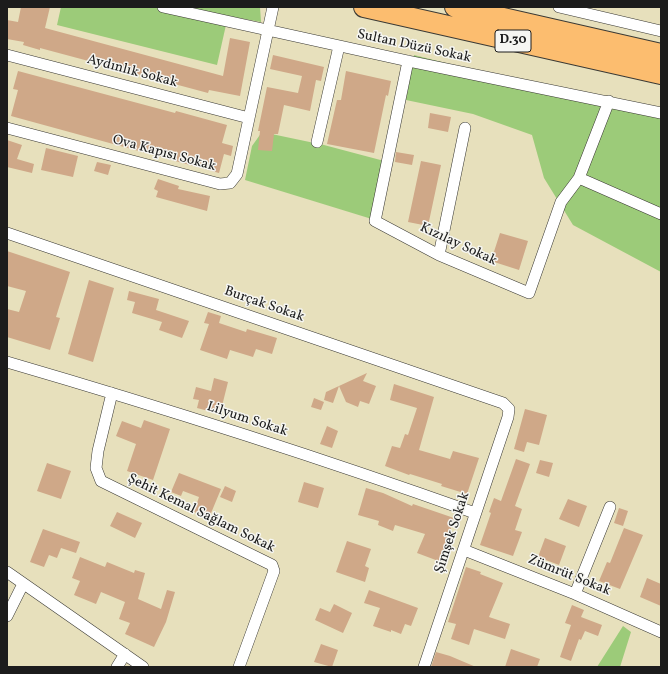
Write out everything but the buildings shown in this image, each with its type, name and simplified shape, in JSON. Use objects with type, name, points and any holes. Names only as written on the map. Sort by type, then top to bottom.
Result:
[{"type":"highway","name":"D.30","points":[[364,7],[661,74]]},
{"type":"highway","name":"D.30","points":[[455,7],[661,54]]},
{"type":"street","name":"Sultan Düzü Sokak","points":[[163,7],[408,61],[609,101],[661,113]]},
{"type":"street","name":"Ova Kapısı Sokak","points":[[7,128],[220,184],[230,183],[237,174],[273,7]]},
{"type":"street","points":[[558,7],[661,31]]},
{"type":"street","points":[[317,142],[339,46]]},
{"type":"street","name":"Aydınlık Sokak","points":[[7,55],[249,118]]},
{"type":"street","name":"Kızılay Sokak","points":[[408,61],[375,221],[439,255],[529,294],[561,202],[579,178]]},
{"type":"street","points":[[609,101],[579,178],[661,214]]},
{"type":"street","points":[[439,255],[465,128]]},
{"type":"street","name":"Burçak Sokak","points":[[7,233],[503,403],[509,409]]},
{"type":"street","name":"Lilyum Sokak","points":[[7,362],[112,393],[375,477],[475,513]]},
{"type":"street","name":"Şehit Kemal Sağlam Sokak","points":[[112,393],[98,451],[96,468],[101,481],[272,565],[274,571],[238,667]]},
{"type":"street","name":"Şimşek Sokak","points":[[424,667],[508,417],[509,409]]},
{"type":"street","points":[[576,594],[610,507]]},
{"type":"street","name":"Zümrüt Sokak","points":[[464,550],[576,594],[661,632]]},
{"type":"street","points":[[7,572],[143,667]]},
{"type":"street","points":[[7,616],[24,584]]},
{"type":"street","points":[[117,667],[124,654]]},
{"type":"green space","points":[[61,7],[260,7],[261,22],[228,16],[217,65],[57,25]]},
{"type":"green space","points":[[414,55],[661,117],[661,272],[573,225],[544,178],[532,135],[473,114],[406,100]]},
{"type":"green space","points":[[262,132],[324,145],[388,162],[375,220],[245,180],[252,146]]},
{"type":"green space","points":[[623,626],[631,632],[620,667],[597,667]]}]
